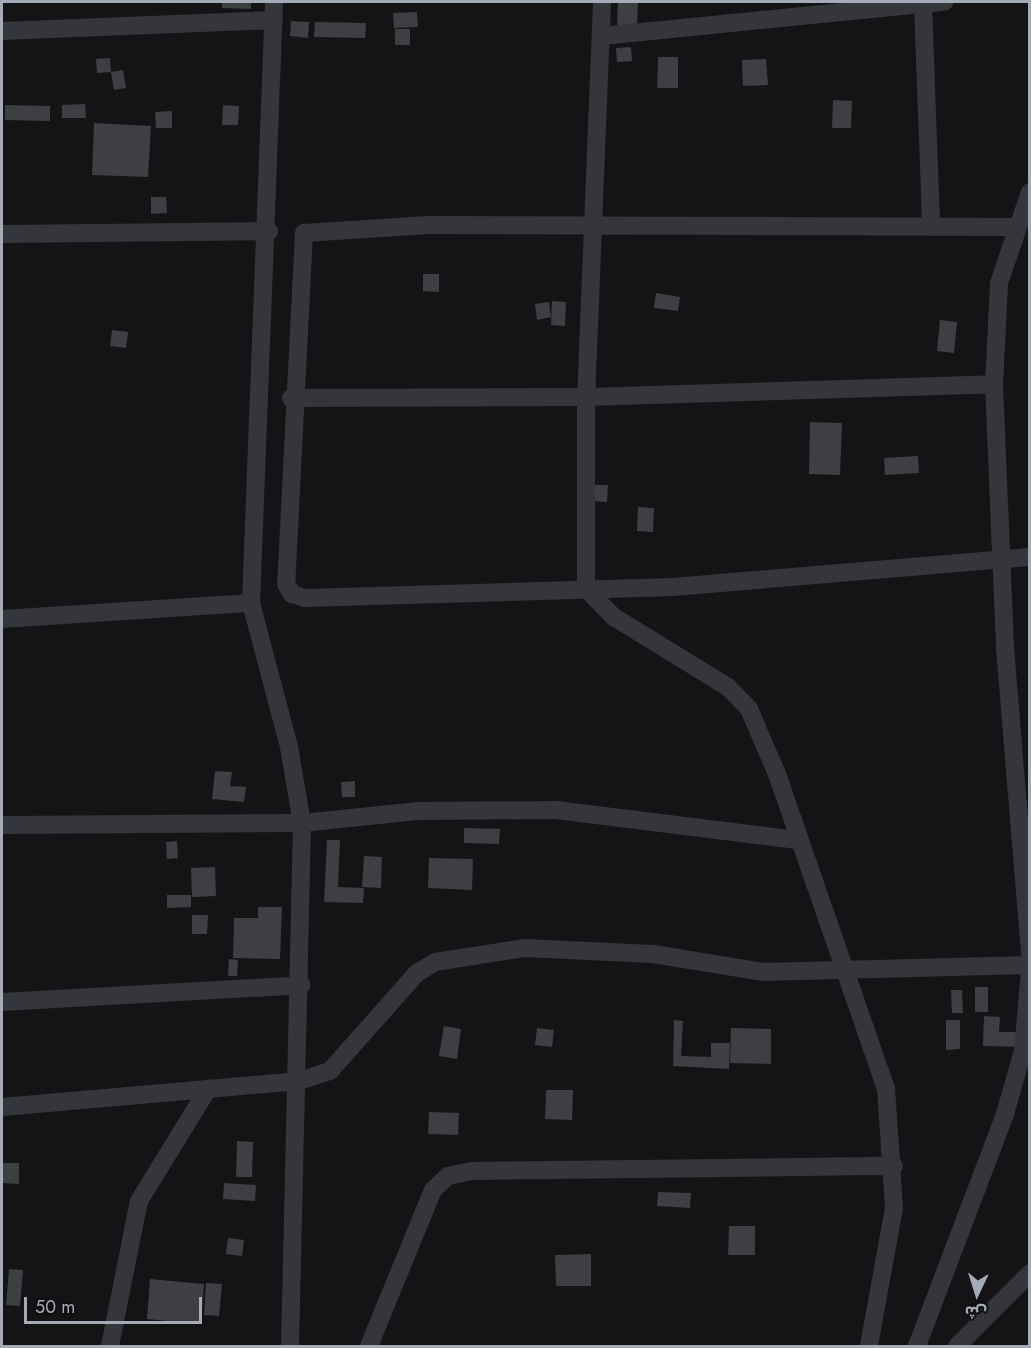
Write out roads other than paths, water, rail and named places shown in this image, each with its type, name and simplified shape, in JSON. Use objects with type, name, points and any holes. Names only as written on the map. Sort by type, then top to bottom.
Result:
[{"type":"street","points":[[274,2],[269,231],[251,603],[289,747],[302,823],[302,985],[290,1347]]},
{"type":"street","points":[[602,2],[595,227],[586,397],[586,589],[614,617],[699,666],[749,709],[798,840],[843,971],[879,1056],[894,1166],[894,1208],[869,1347]]},
{"type":"street","points":[[602,36],[944,2]]},
{"type":"street","points":[[923,4],[931,227]]},
{"type":"street","points":[[2,31],[274,20]]},
{"type":"street","points":[[1029,192],[1015,227],[995,305],[994,384],[1002,560],[1026,821],[1029,953]]},
{"type":"street","points":[[1015,227],[428,225],[304,233],[291,398],[286,584],[292,594],[586,589],[788,579],[1029,556]]},
{"type":"street","points":[[2,234],[269,231]]},
{"type":"street","points":[[291,398],[586,397],[994,384]]},
{"type":"street","points":[[2,619],[251,603]]},
{"type":"street","points":[[2,825],[302,823],[419,811],[556,810],[798,840]]},
{"type":"street","points":[[2,1107],[299,1081],[330,1071],[346,1058],[417,973],[435,962],[524,948],[598,949],[763,972],[1029,965]]},
{"type":"street","points":[[917,1347],[1005,1114],[1023,1051],[1029,971]]},
{"type":"street","points":[[2,1002],[302,985]]},
{"type":"street","points":[[110,1347],[139,1201],[208,1089]]},
{"type":"street","points":[[369,1347],[433,1190],[448,1176],[472,1171],[894,1166]]},
{"type":"street","points":[[957,1347],[1029,1273]]}]
